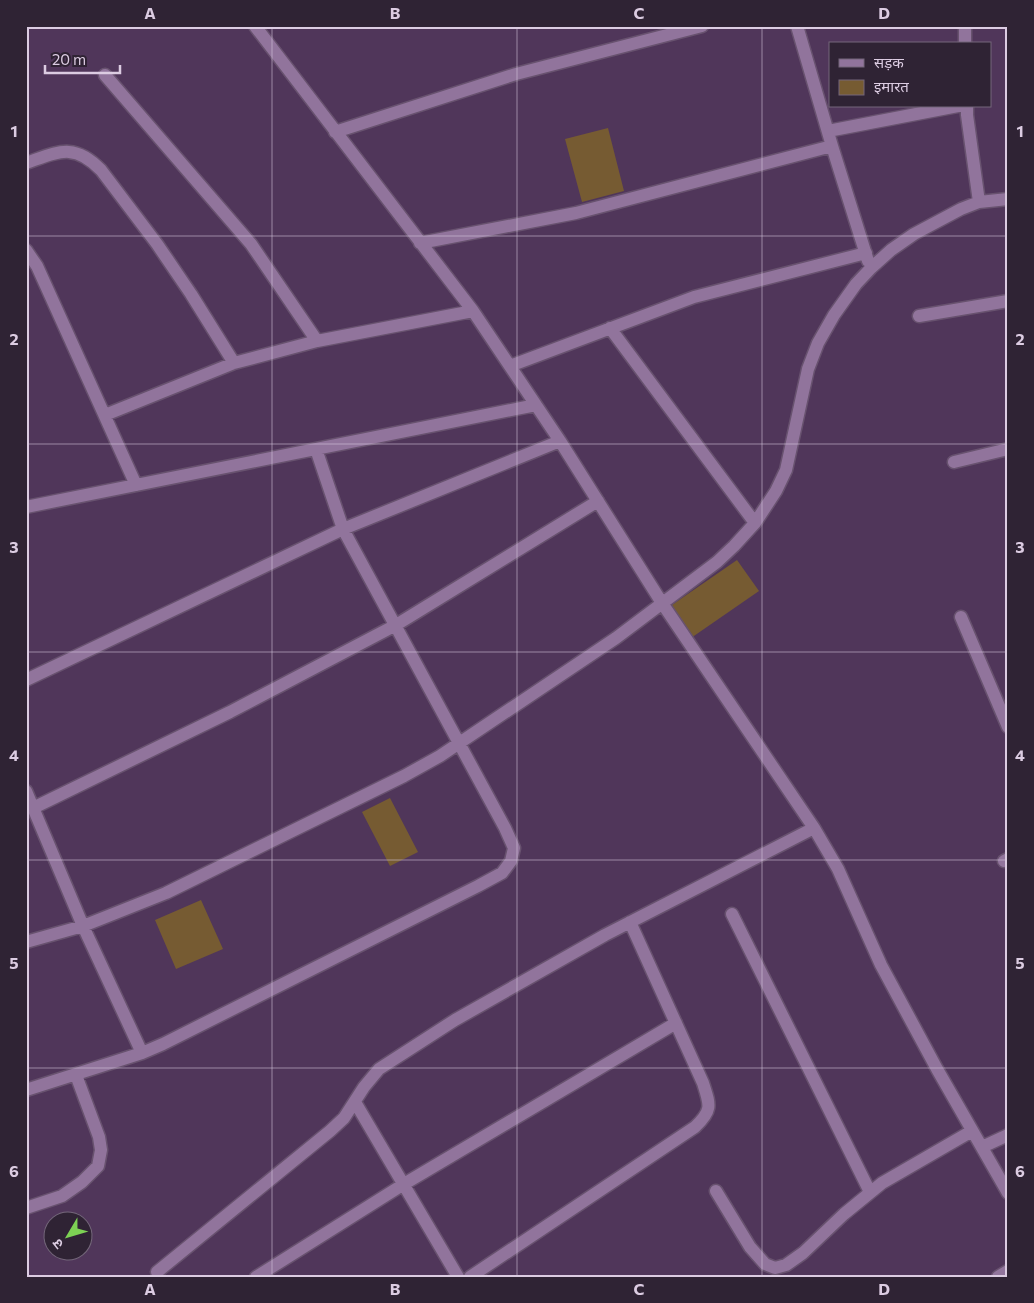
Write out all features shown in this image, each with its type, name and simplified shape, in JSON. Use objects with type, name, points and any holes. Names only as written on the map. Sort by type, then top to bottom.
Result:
[{"type":"street","points":[[255,26],[472,311],[560,440],[662,603],[814,828],[838,869],[881,965],[937,1069],[1008,1193]]},
{"type":"street","points":[[336,132],[516,74],[702,26]]},
{"type":"street","points":[[797,26],[870,268]]},
{"type":"street","points":[[965,26],[965,42]]},
{"type":"street","points":[[105,75],[251,244],[317,341]]},
{"type":"street","points":[[828,131],[948,108]]},
{"type":"street","points":[[967,108],[979,202]]},
{"type":"street","points":[[420,243],[576,213],[832,146]]},
{"type":"street","points":[[26,164],[58,153],[77,152],[92,161],[101,170],[156,244],[191,294],[234,363]]},
{"type":"street","points":[[26,942],[83,926],[166,894],[404,776],[460,743],[616,638],[717,562],[756,523],[776,492],[786,470],[808,370],[818,343],[834,315],[856,284],[870,268],[914,234],[979,202],[1008,199]]},
{"type":"street","points":[[26,250],[37,266],[136,485]]},
{"type":"street","points":[[510,366],[694,297],[866,253]]},
{"type":"street","points":[[919,316],[1008,300]]},
{"type":"street","points":[[105,416],[234,363],[317,341],[472,311]]},
{"type":"street","points":[[610,328],[756,523]]},
{"type":"street","points":[[26,507],[536,405]]},
{"type":"street","points":[[26,680],[343,529],[560,440]]},
{"type":"street","points":[[26,1090],[142,1053],[163,1044],[478,886],[502,873],[511,861],[514,848],[505,828],[343,529],[316,449]]},
{"type":"street","points":[[954,462],[1008,449]]},
{"type":"street","points":[[33,808],[230,712],[396,625],[598,501]]},
{"type":"street","points":[[961,617],[1008,726]]},
{"type":"street","points":[[26,791],[83,926],[142,1053]]},
{"type":"street","points":[[157,1272],[330,1131],[344,1118],[364,1087],[379,1069],[456,1020],[569,955],[814,828]]},
{"type":"street","points":[[732,914],[870,1192]]},
{"type":"street","points":[[470,1277],[695,1127],[705,1118],[709,1104],[703,1083],[630,922]]},
{"type":"street","points":[[256,1277],[404,1184],[676,1023]]},
{"type":"street","points":[[26,1208],[62,1196],[82,1182],[98,1166],[101,1150],[99,1137],[76,1075]]},
{"type":"street","points":[[355,1102],[458,1277]]},
{"type":"street","points":[[716,1191],[750,1247],[765,1264],[775,1268],[786,1265],[803,1253],[844,1214],[882,1183],[972,1131]]},
{"type":"street","points":[[982,1148],[1008,1135]]},
{"type":"street","points":[[998,1277],[1008,1271]]},
{"type":"building","points":[[608,128],[624,191],[582,202],[565,139]]},
{"type":"building","points":[[737,560],[759,591],[691,638],[669,607]]},
{"type":"building","points":[[390,798],[418,852],[390,866],[362,812]]},
{"type":"building","points":[[201,900],[223,949],[176,969],[155,920]]}]
